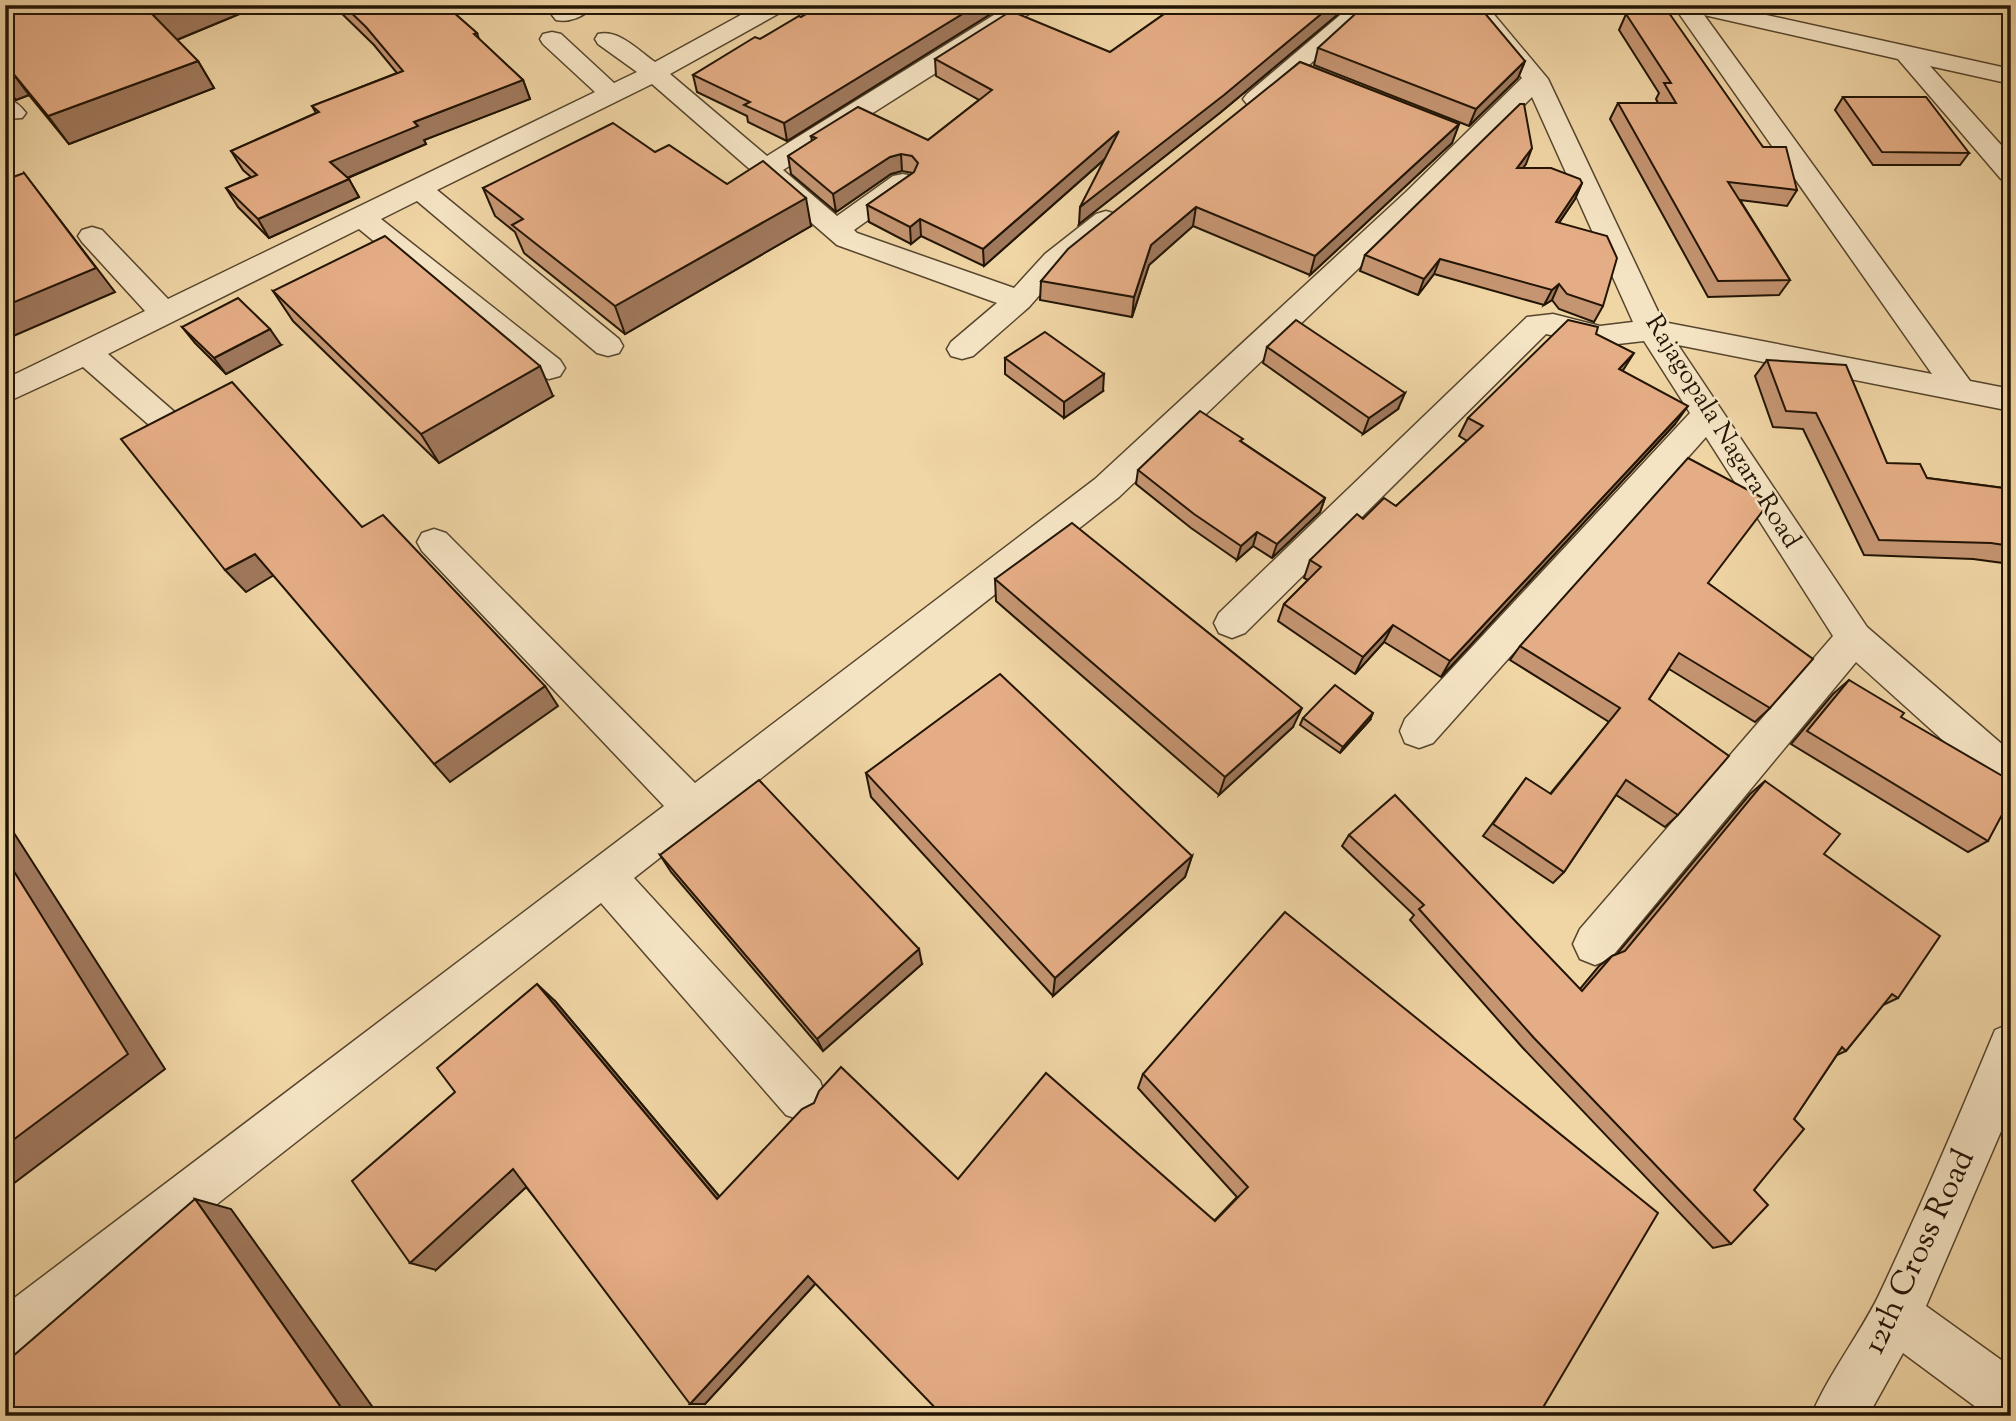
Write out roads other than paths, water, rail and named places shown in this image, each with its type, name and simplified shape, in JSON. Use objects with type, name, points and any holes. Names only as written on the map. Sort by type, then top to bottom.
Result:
[{"type":"street","points":[[5,392],[653,73],[777,5]]},
{"type":"street","points":[[764,170],[1027,5]]},
{"type":"street","points":[[1232,119],[1304,73],[1366,5]]},
{"type":"street","name":"Rajagopala Nagara Road","points":[[1473,5],[1536,79],[1652,330],[1854,638],[2011,776]]},
{"type":"street","points":[[1686,5],[2011,77]]},
{"type":"street","points":[[1686,5],[1958,387]]},
{"type":"street","points":[[552,39],[611,94]]},
{"type":"street","points":[[607,39],[653,73],[847,239],[1019,300]]},
{"type":"street","points":[[1907,55],[2011,173]]},
{"type":"street","points":[[5,1338],[1107,488],[1462,135],[1536,79]]},
{"type":"street","points":[[836,230],[903,182]]},
{"type":"street","points":[[418,188],[608,346]]},
{"type":"street","points":[[962,349],[1019,300],[1055,260],[1128,202]]},
{"type":"street","points":[[361,217],[549,368]]},
{"type":"street","points":[[92,236],[164,313]]},
{"type":"street","points":[[1232,623],[1538,324],[1553,324],[1600,336],[1652,330],[1958,387],[2011,400]]},
{"type":"street","points":[[86,352],[175,430]]},
{"type":"street","points":[[1419,731],[1707,415]]},
{"type":"street","points":[[434,542],[692,807]]},
{"type":"street","points":[[1595,944],[1854,638]]},
{"type":"street","points":[[604,875],[803,1098]]},
{"type":"street","name":"12th Cross Road","points":[[1839,1416],[1896,1316],[1998,1118],[2011,1046]]},
{"type":"street","points":[[1896,1316],[2011,1400]]}]
